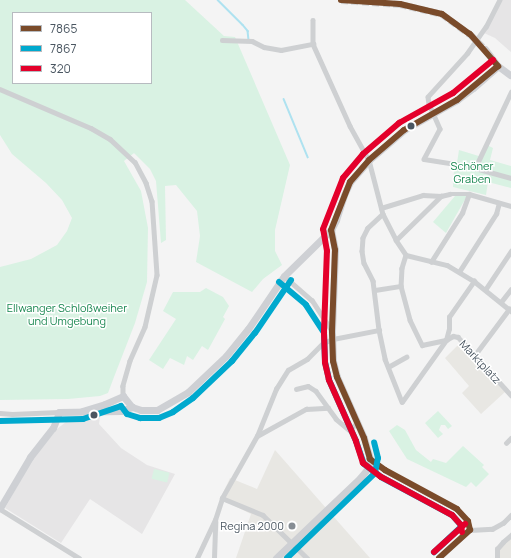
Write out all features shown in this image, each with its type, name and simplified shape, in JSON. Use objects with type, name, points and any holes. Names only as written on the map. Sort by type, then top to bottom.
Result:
[{"type":"street","points":[[500,0],[486,27],[468,53],[428,98],[432,113],[439,123],[440,129],[424,159],[475,168],[511,178]]},
{"type":"street","points":[[312,20],[313,44],[350,126],[369,160],[374,174],[382,211],[396,240],[406,255],[447,265],[474,282],[510,310],[474,356]]},
{"type":"street","points":[[222,40],[252,41],[268,48],[280,50],[313,44]]},
{"type":"street","points":[[485,49],[498,66],[510,75]]},
{"type":"street","points":[[0,89],[91,128],[110,138],[135,162],[146,183],[153,209],[157,275],[145,327],[130,361],[123,386],[123,396],[132,407],[141,410],[157,410],[188,392],[203,380],[226,356],[248,329],[284,276],[331,230],[350,182],[369,160],[404,130],[462,96],[498,66]]},
{"type":"street","points":[[475,168],[500,112],[511,92]]},
{"type":"street","points":[[431,262],[462,213],[469,194]]},
{"type":"street","points":[[474,282],[449,317],[449,329],[446,340],[402,402],[388,367],[379,330],[372,281],[364,263],[363,238],[368,228],[382,211],[423,195],[441,196],[469,194],[511,206]]},
{"type":"street","points":[[396,240],[441,196]]},
{"type":"street","points":[[459,272],[496,214],[499,203]]},
{"type":"street","points":[[276,558],[360,478],[368,468],[370,459],[357,423],[337,377],[333,361],[332,335],[335,250],[331,230]]},
{"type":"street","points":[[485,290],[511,251]]},
{"type":"street","points":[[374,290],[401,286],[402,268],[406,255]]},
{"type":"street","points":[[284,276],[312,300],[332,335]]},
{"type":"street","name":"Marktplatz","points":[[401,286],[410,320],[422,345],[446,340],[453,336],[458,337],[511,395]]},
{"type":"street","points":[[501,302],[511,289]]},
{"type":"street","points":[[197,558],[215,520],[222,498],[256,436],[276,389],[288,370],[307,359],[332,335],[379,330]]},
{"type":"street","points":[[388,367],[406,357]]},
{"type":"street","points":[[296,389],[308,386],[316,391],[336,419],[349,430],[357,423]]},
{"type":"street","points":[[0,413],[12,414],[82,411],[105,404],[123,396]]},
{"type":"street","points":[[82,411],[89,413],[121,411],[132,407]]},
{"type":"street","points":[[256,436],[306,409],[328,408]]},
{"type":"street","points":[[59,412],[53,428],[30,457],[0,509],[78,558]]},
{"type":"street","points":[[506,442],[511,438]]},
{"type":"street","points":[[370,459],[385,470],[457,509],[468,521],[470,530]]},
{"type":"street","points":[[222,498],[263,515],[307,558]]},
{"type":"street","points":[[439,558],[470,530],[492,529],[503,524],[511,515]]},
{"type":"street","points":[[214,558],[215,520]]},
{"type":"street","points":[[498,558],[497,549],[502,542],[511,535]]},
{"type":"shaded area","points":[[502,0],[511,0],[511,52],[495,38],[484,33]]},
{"type":"shaded area","points":[[460,343],[505,392],[481,414],[462,393],[469,386],[445,358]]},
{"type":"shaded area","points":[[100,417],[99,424],[121,448],[147,465],[175,474],[142,534],[90,499],[61,543],[5,508],[32,460],[57,429],[71,418]]},
{"type":"shaded area","points":[[275,450],[370,558],[236,558],[251,514],[220,499],[230,478],[257,489]]},
{"type":"shaded area","points":[[511,537],[511,558],[497,558],[499,547]]},
{"type":"green space","name":"Ellwanger Schloßweiher und Umgebung","points":[[0,0],[185,0],[224,36],[235,37],[290,165],[275,230],[275,251],[282,265],[263,279],[252,292],[196,262],[200,236],[197,211],[176,185],[165,186],[166,240],[161,243],[156,181],[150,169],[134,153],[124,161],[141,191],[148,228],[147,282],[135,323],[108,393],[100,396],[68,399],[0,400],[0,267],[31,259],[57,245],[67,231],[72,218],[62,200],[46,183],[12,154],[0,135]]},
{"type":"green space","name":"Schöner Graben","points":[[487,145],[493,148],[490,160],[511,166],[511,188],[488,182],[486,195],[453,187],[454,169],[456,169],[459,150],[482,157]]},
{"type":"green space","points":[[455,196],[467,196],[446,233],[433,222]]},
{"type":"green space","points":[[206,288],[223,297],[229,306],[223,317],[225,319],[208,350],[202,346],[193,360],[187,356],[184,365],[170,358],[163,369],[149,360],[176,319],[163,311],[173,292],[200,292]]},
{"type":"green space","points":[[438,411],[452,426],[448,429],[445,425],[441,425],[439,430],[443,434],[438,438],[425,423]]},
{"type":"green space","points":[[397,425],[405,430],[416,450],[431,462],[433,459],[446,463],[463,446],[484,465],[482,467],[489,474],[476,487],[471,482],[466,487],[407,459],[389,431]]},
{"type":"green space","points":[[154,469],[170,473],[167,483],[152,479]]},
{"type":"waterway","points":[[218,0],[248,31],[249,40]]},
{"type":"waterway","points":[[284,99],[308,157]]},
{"type":"tunnel","points":[[341,0],[400,4],[442,14],[470,34],[485,49]]},
{"type":"transit line","name":"7865","points":[[341,0],[400,4],[442,14],[470,34],[498,66]]},
{"type":"transit line","name":"320","points":[[462,532],[461,525],[452,515],[381,477],[363,463],[356,441],[329,380],[325,362],[324,331],[327,251],[323,229],[343,178],[363,154],[399,123],[453,93],[493,60]]},
{"type":"transit line","name":"7865","points":[[470,530],[468,521],[457,509],[385,470],[370,459],[364,438],[337,377],[333,361],[332,331],[335,250],[331,230],[350,182],[369,160],[404,130],[457,100],[498,66]]},
{"type":"transit line","name":"7867","points":[[0,421],[83,419],[121,406],[127,414],[140,418],[159,418],[173,412],[193,398],[232,361],[255,333],[291,280]]},
{"type":"transit line","name":"7867","points":[[279,282],[306,305],[324,333],[325,362],[329,380],[356,441],[364,464],[381,477],[452,515],[461,525],[461,527],[434,552]]},
{"type":"transit line","name":"7867","points":[[287,558],[375,473],[378,458],[374,442]]},
{"type":"transit line","name":"320","points":[[434,552],[465,524]]},
{"type":"transit line","name":"7865","points":[[439,558],[470,530]]},
{"type":"place","name":"Regina 2000","points":[[292,526]]}]
